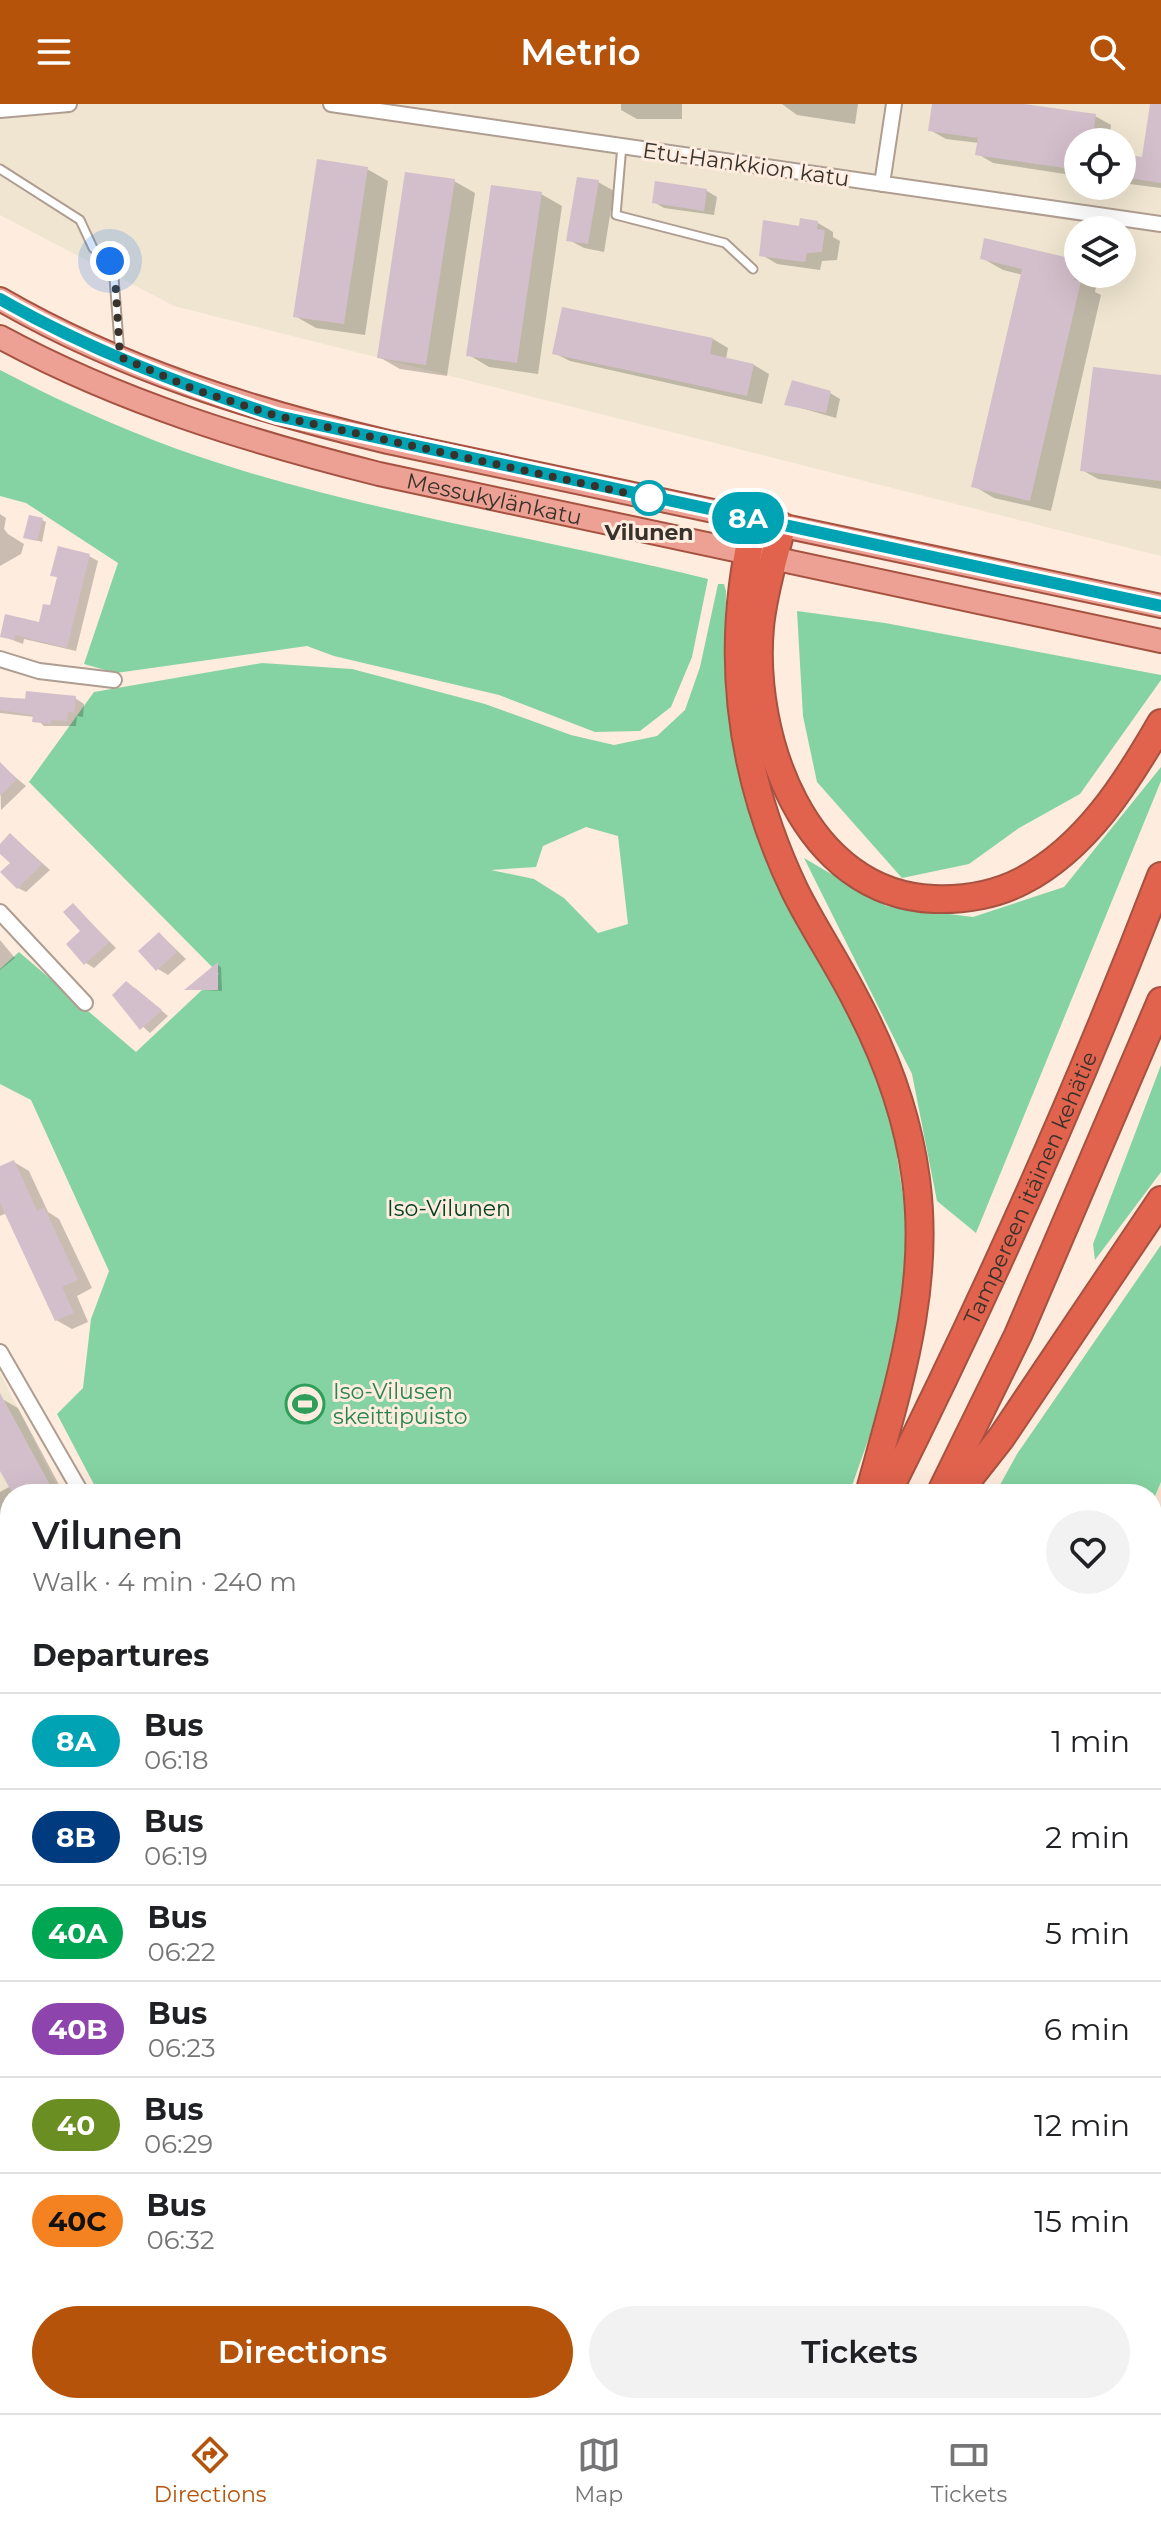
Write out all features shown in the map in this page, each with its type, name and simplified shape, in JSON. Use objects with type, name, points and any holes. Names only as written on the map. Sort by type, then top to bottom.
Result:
[{"type":"highway","points":[[755,520],[737,631],[744,726],[752,769],[764,813],[791,881],[878,1045],[908,1135],[916,1179],[920,1226],[913,1319],[904,1375],[872,1484]]},
{"type":"highway","points":[[782,526],[760,629],[763,703],[777,760],[811,831],[849,869],[874,884],[923,898],[947,899],[997,892],[1021,882],[1063,853],[1106,808],[1135,768],[1161,723]]},
{"type":"highway","name":"Tampereen itäinen kehätie","points":[[892,1484],[980,1304],[1122,978],[1161,876]]},
{"type":"highway","name":"Tampereen itäinen kehätie","points":[[945,1484],[1024,1322],[1161,1001]]},
{"type":"highway","points":[[965,1484],[1001,1438],[1161,1200]]},
{"type":"main road","name":"Messukylänkatu","points":[[0,299],[35,319],[196,390],[277,416],[1159,606]]},
{"type":"main road","name":"Messukylänkatu","points":[[0,337],[107,388],[272,447],[379,474],[1153,640]]},
{"type":"street","points":[[0,110],[69,104]]},
{"type":"street","name":"Etu-Hankkion katu","points":[[331,104],[1161,224]]},
{"type":"street","points":[[882,184],[894,104]]},
{"type":"street","points":[[0,659],[39,671],[114,680]]},
{"type":"street","points":[[0,912],[85,1003]]},
{"type":"street","points":[[0,1352],[76,1484]]},
{"type":"lane","points":[[622,145],[616,215],[725,243],[753,269]]},
{"type":"lane","points":[[0,169],[80,220],[93,248],[113,265],[120,357]]},
{"type":"shaded area","points":[[0,104],[1161,104],[1161,556],[174,306],[0,215]]},
{"type":"shaded area","points":[[0,1373],[56,1484],[0,1484]]},
{"type":"green space","points":[[0,370],[132,432],[241,470],[373,505],[708,579],[692,657],[671,707],[640,731],[595,732],[499,695],[334,656],[307,646],[116,673],[84,664],[118,563],[26,503],[0,496]]},
{"type":"green space","name":"Iso-Vilunen","points":[[718,584],[724,584],[725,687],[745,795],[797,918],[852,1020],[889,1104],[908,1228],[899,1329],[876,1418],[853,1484],[94,1484],[57,1414],[83,1388],[91,1319],[109,1271],[31,1100],[0,1084],[0,969],[19,952],[136,1052],[219,974],[29,782],[94,692],[262,663],[352,669],[485,704],[571,735],[614,745],[657,736],[685,710],[700,667]],"holes":[[[586,827],[618,836],[628,924],[598,933],[564,898],[534,879],[491,870],[536,867],[543,846]]]},
{"type":"green space","points":[[797,611],[885,623],[1161,675],[1161,680],[1080,794],[1019,828],[969,864],[902,878],[817,782],[803,716]]},
{"type":"green space","points":[[1161,767],[1161,781],[976,1233],[937,1201],[912,1074],[804,858],[886,906],[973,917],[1064,887]]},
{"type":"green space","points":[[1161,1065],[1161,1172],[1095,1260],[1093,1244]]},
{"type":"green space","points":[[1161,1245],[1160,1484],[1000,1484],[1017,1454]]},
{"type":"building","points":[[932,104],[1024,104],[1096,114],[1094,128],[1064,128],[1064,168],[975,155],[978,138],[928,131]]},
{"type":"building","points":[[1150,104],[1161,104],[1161,183],[1136,179],[1136,156],[1142,157]]},
{"type":"building","points":[[317,159],[368,167],[344,324],[293,317]]},
{"type":"building","points":[[405,172],[455,179],[426,365],[377,358]]},
{"type":"building","points":[[577,177],[599,180],[588,244],[566,241]]},
{"type":"building","points":[[655,181],[707,189],[704,211],[652,203]]},
{"type":"building","points":[[491,185],[542,192],[517,363],[466,356]]},
{"type":"building","points":[[800,218],[818,221],[817,229],[825,230],[822,252],[807,253],[805,262],[759,256],[763,220],[799,226]]},
{"type":"building","points":[[984,238],[1064,257],[1064,288],[1079,288],[1030,501],[971,487],[1022,269],[980,259]]},
{"type":"building","points":[[562,307],[713,338],[710,354],[754,364],[747,396],[552,354]]},
{"type":"building","points":[[1093,367],[1161,375],[1161,481],[1080,471]]},
{"type":"building","points":[[792,380],[831,391],[826,413],[784,405]]},
{"type":"building","points":[[29,515],[43,518],[37,541],[23,538]]},
{"type":"building","points":[[58,546],[90,554],[67,648],[15,635],[14,640],[0,637],[5,614],[39,622],[43,604],[50,605],[57,577],[50,576]]},
{"type":"building","points":[[26,691],[76,696],[74,713],[68,712],[67,721],[51,720],[51,724],[32,722],[33,715],[0,710],[0,697],[25,699]]},
{"type":"building","points":[[0,762],[17,779],[0,796]]},
{"type":"building","points":[[10,833],[42,864],[17,889],[0,872],[10,863],[0,854],[0,844]]},
{"type":"building","points":[[73,903],[109,942],[84,965],[66,944],[80,931],[63,912]]},
{"type":"building","points":[[159,932],[177,952],[156,971],[138,951]]},
{"type":"building","points":[[218,962],[218,990],[184,990]]},
{"type":"building","points":[[126,981],[162,1010],[140,1030],[112,995]]},
{"type":"building","points":[[14,1160],[37,1211],[44,1207],[78,1280],[62,1287],[74,1313],[55,1321],[0,1203],[0,1166]]},
{"type":"building","points":[[0,1393],[50,1484],[7,1484],[0,1471]]},
{"type":"bus line","name":"8A","points":[[0,299],[35,319],[196,390],[277,416],[1161,606]]},
{"type":"place","name":"Vilunen","points":[[649,498]]},
{"type":"place","name":"Iso-Vilusen skeittipuisto","points":[[305,1404]]},
{"type":"route","points":[[110,261],[115,276],[120,357],[196,390],[277,416],[649,498]]}]
